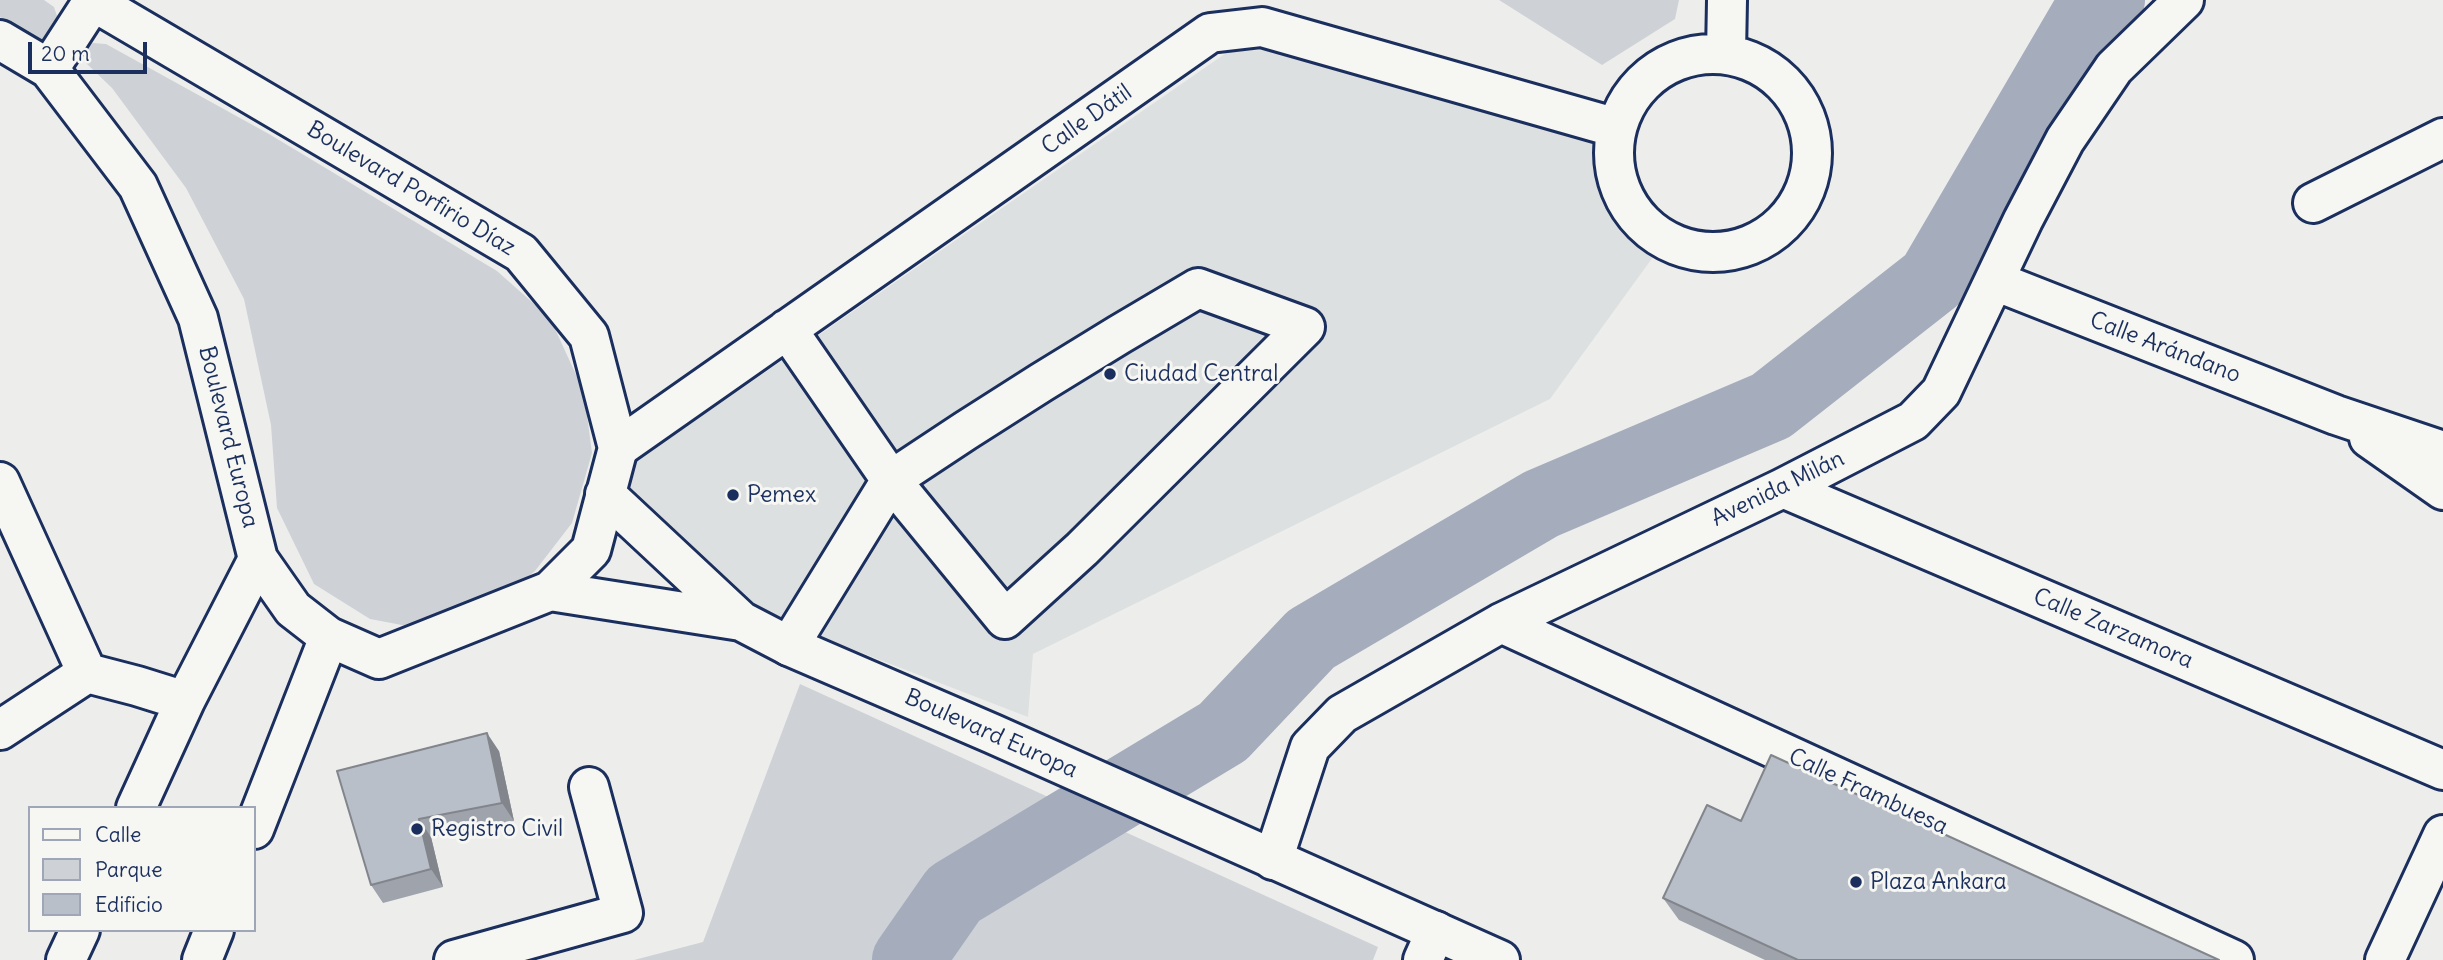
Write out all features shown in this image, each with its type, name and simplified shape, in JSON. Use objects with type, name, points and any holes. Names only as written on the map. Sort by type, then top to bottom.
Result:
[{"type":"street","points":[[49,69],[92,0]]},
{"type":"street","name":"Boulevard Porfirio Díaz","points":[[92,0],[521,253],[589,337],[618,448]]},
{"type":"street","points":[[1726,54],[1727,0]]},
{"type":"street","name":"Avenida Milán","points":[[1257,853],[1310,747],[1342,714],[1501,623],[1783,488],[1913,421],[1941,392],[2022,220],[2064,140],[2114,68],[2184,0]]},
{"type":"street","name":"Calle Dátil","points":[[618,448],[1210,33],[1262,27],[1617,128]]},
{"type":"street","name":"Boulevard Europa","points":[[0,40],[49,69],[138,186],[198,318],[258,559],[293,609],[329,637],[379,659],[550,591],[591,550],[605,494],[741,621],[789,646],[1257,853],[1429,946],[1500,960]]},
{"type":"street","points":[[1726,54],[1758,64],[1786,84],[1805,113],[1813,146],[1809,180],[1794,211],[1770,234],[1738,249],[1704,252],[1671,243],[1643,223],[1623,195],[1614,162],[1617,128],[1628,102],[1646,79],[1670,64],[1697,55],[1726,54]]},
{"type":"street","points":[[2313,203],[2443,138]]},
{"type":"street","name":"Calle Arándano","points":[[1995,281],[2336,415],[2443,451]]},
{"type":"street","points":[[788,329],[891,480],[1005,619],[1082,549],[1305,327],[1198,288],[1079,357],[891,480],[789,646]]},
{"type":"street","name":"Calle Arándano","points":[[2336,415],[2443,491]]},
{"type":"street","points":[[605,494],[618,448]]},
{"type":"street","points":[[0,482],[87,673]]},
{"type":"street","name":"Calle Zarzamora","points":[[1783,488],[2443,770]]},
{"type":"street","points":[[137,806],[185,701],[258,559]]},
{"type":"street","name":"Boulevard Europa","points":[[550,591],[741,621]]},
{"type":"street","name":"Calle Frambuesa","points":[[1501,623],[2234,960]]},
{"type":"street","points":[[256,824],[329,637]]},
{"type":"street","points":[[0,730],[87,673],[185,701]]},
{"type":"street","points":[[454,960],[623,913],[589,787]]},
{"type":"street","points":[[2385,960],[2443,835]]},
{"type":"street","points":[[66,960],[79,932]]},
{"type":"street","points":[[202,960],[213,932]]},
{"type":"shaded area","name":"Ciudad Central","points":[[1270,50],[1598,139],[1593,171],[1626,234],[1656,253],[1550,399],[1033,654],[1028,717],[810,633],[751,605],[629,492],[631,465],[1229,51]]},
{"type":"green space","points":[[0,0],[44,0],[54,7],[60,25],[49,39],[34,40],[0,17]]},
{"type":"green space","points":[[1499,0],[1679,0],[1675,19],[1602,65]]},
{"type":"green space","points":[[93,43],[106,44],[269,134],[497,271],[550,318],[584,392],[592,453],[572,523],[535,571],[486,611],[423,629],[370,619],[314,584],[277,508],[271,425],[244,299],[186,188],[112,88],[87,64],[81,53]]},
{"type":"green space","points":[[800,684],[1378,947],[1373,960],[634,960],[703,942]]},
{"type":"building","name":"Registro Civil","points":[[487,733],[502,803],[419,819],[431,869],[371,885],[337,771]]},
{"type":"building","name":"Plaza Ankara","points":[[1771,755],[2219,960],[1798,960],[1663,898],[1707,805],[1741,821]]},
{"type":"waterway","points":[[908,960],[954,894],[1223,732],[1311,639],[1541,504],[1771,406],[1933,279],[2085,19],[2109,0]]},
{"type":"place","name":"Ciudad Central","points":[[1110,374]]},
{"type":"place","name":"Pemex","points":[[733,495]]},
{"type":"place","name":"Registro Civil","points":[[417,829]]},
{"type":"place","name":"Plaza Ankara","points":[[1856,882]]}]
